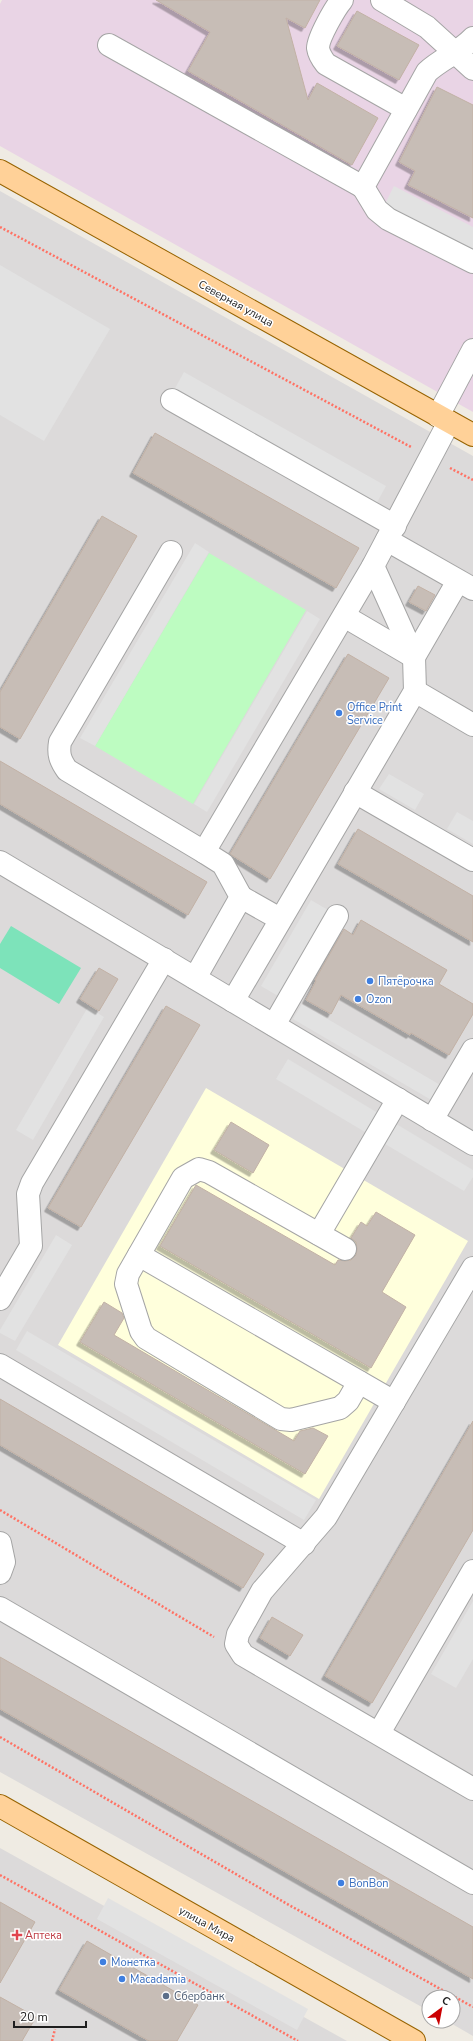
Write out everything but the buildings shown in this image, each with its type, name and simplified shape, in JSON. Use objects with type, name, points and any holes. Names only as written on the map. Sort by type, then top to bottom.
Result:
[{"type":"main road","name":"Северная улица","points":[[0,171],[473,435]]},
{"type":"main road","name":"улица Мира","points":[[0,1806],[414,2041]]},
{"type":"lane","points":[[342,0],[321,36],[318,47],[320,56],[326,64],[406,109]]},
{"type":"lane","points":[[382,0],[427,27],[473,69]]},
{"type":"lane","points":[[363,187],[427,72],[453,52],[466,45],[473,38]]},
{"type":"lane","points":[[109,44],[363,187],[377,210],[388,218],[473,262]]},
{"type":"lane","points":[[204,852],[344,616],[391,533],[430,457],[473,350]]},
{"type":"lane","points":[[172,400],[391,533],[466,585],[414,656]]},
{"type":"lane","points":[[171,552],[60,742],[58,751],[60,761],[68,770],[223,864],[241,897],[280,919]]},
{"type":"lane","points":[[233,1001],[415,691],[414,656],[373,566]]},
{"type":"lane","points":[[344,616],[414,656]]},
{"type":"lane","points":[[415,691],[473,725]]},
{"type":"lane","points":[[355,792],[473,860]]},
{"type":"lane","points":[[0,862],[473,1144]]},
{"type":"lane","points":[[195,978],[241,897]]},
{"type":"lane","points":[[274,1025],[337,916]]},
{"type":"lane","points":[[0,1299],[31,1246],[28,1194],[32,1183],[164,959]]},
{"type":"lane","points":[[432,1120],[473,1050]]},
{"type":"lane","points":[[319,1234],[398,1099]]},
{"type":"lane","points":[[345,1249],[210,1172],[199,1169],[183,1178],[128,1274],[126,1284],[141,1331],[146,1338],[281,1419],[291,1420],[340,1408],[348,1401],[359,1382]]},
{"type":"lane","points":[[139,1254],[394,1402]]},
{"type":"lane","points":[[473,1268],[326,1517],[262,1591],[238,1634],[236,1644],[243,1654],[473,1789]]},
{"type":"lane","points":[[0,1365],[304,1544]]},
{"type":"lane","points":[[0,1543],[4,1562],[0,1572]]},
{"type":"lane","points":[[379,1733],[473,1571]]},
{"type":"lane","points":[[0,1608],[473,1883]]},
{"type":"path","points":[[0,227],[473,480]]},
{"type":"path","points":[[0,1510],[243,1654]]},
{"type":"path","points":[[0,1737],[289,1905],[473,2007]]},
{"type":"path","points":[[0,1875],[298,2041]]},
{"type":"path","points":[[52,2041],[55,2029]]},
{"type":"shaded area","points":[[2,0],[473,0],[473,412],[0,146],[0,4]]},
{"type":"shaded area","points":[[394,186],[473,227],[473,251],[384,206]]},
{"type":"shaded area","points":[[0,191],[473,456],[473,2036],[461,2029],[461,1989],[421,1989],[421,2007],[0,1772]]},
{"type":"shaded area","points":[[0,265],[110,329],[44,441],[0,415]]},
{"type":"shaded area","points":[[184,372],[386,486],[375,506],[173,392]]},
{"type":"shaded area","points":[[195,543],[209,552],[95,746],[80,738]]},
{"type":"shaded area","points":[[307,611],[320,619],[207,812],[194,804]]},
{"type":"shaded area","points":[[389,774],[424,794],[415,810],[379,789]]},
{"type":"shaded area","points":[[457,812],[473,821],[473,844],[447,829]]},
{"type":"shaded area","points":[[311,900],[328,910],[278,996],[261,986]]},
{"type":"shaded area","points":[[302,1004],[442,1086],[433,1101],[293,1019]]},
{"type":"shaded area","points":[[88,1007],[104,1017],[33,1140],[16,1130]]},
{"type":"shaded area","points":[[288,1059],[473,1170],[473,1177],[464,1191],[276,1079]]},
{"type":"shaded area","points":[[206,1088],[468,1241],[319,1499],[58,1345]]},
{"type":"shaded area","points":[[56,1235],[72,1245],[15,1341],[0,1333],[0,1330]]},
{"type":"shaded area","points":[[27,1331],[316,1500],[304,1520],[16,1350]]},
{"type":"shaded area","points":[[473,1601],[473,1659],[456,1688],[431,1674]]},
{"type":"shaded area","points":[[0,1848],[347,2041],[0,2041]]},
{"type":"shaded area","points":[[108,1898],[308,2009],[297,2030],[97,1919]]},
{"type":"green space","points":[[209,553],[306,610],[193,804],[95,746]]},
{"type":"green space","points":[[11,926],[81,968],[59,1004],[0,968],[0,944]]},
{"type":"place","name":"Office Print Service","points":[[339,713]]},
{"type":"place","name":"Пятёрочка","points":[[370,981]]},
{"type":"place","name":"Ozon","points":[[358,999]]},
{"type":"place","name":"BonBon","points":[[341,1883]]},
{"type":"place","name":"Аптека","points":[[17,1935]]},
{"type":"place","name":"Монетка","points":[[103,1962]]},
{"type":"place","name":"Macadamia","points":[[122,1979]]},
{"type":"place","name":"Сбербанк","points":[[166,1996]]}]
